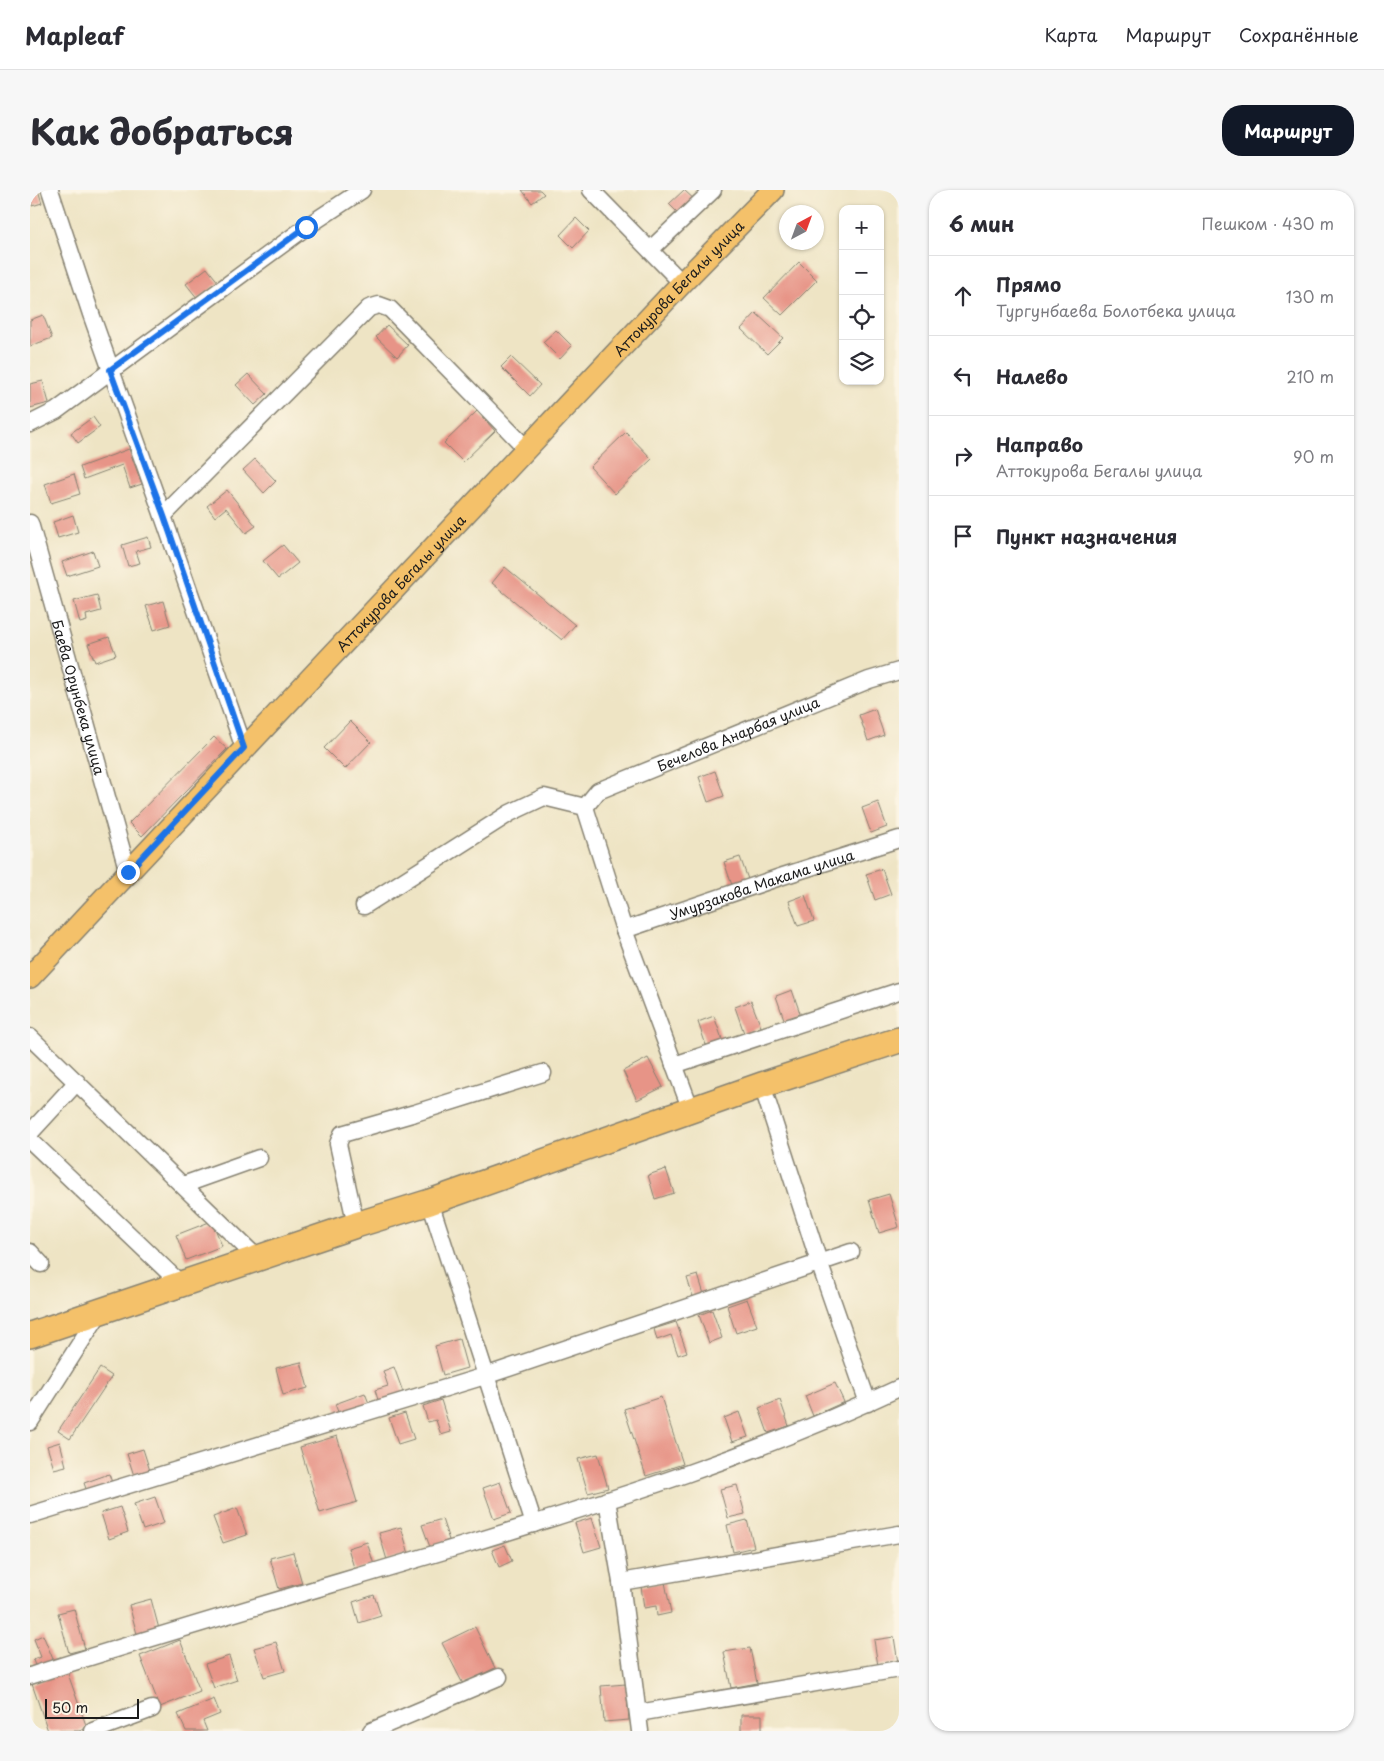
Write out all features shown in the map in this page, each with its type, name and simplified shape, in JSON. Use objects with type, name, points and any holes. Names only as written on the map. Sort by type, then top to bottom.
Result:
[{"type":"highway","points":[[30,1335],[356,1225],[430,1202],[762,1085],[899,1040]]},
{"type":"main road","name":"Аттокурова Бегалы улица","points":[[30,977],[526,448],[773,190]]},
{"type":"street","points":[[50,190],[110,370],[164,516],[244,748]]},
{"type":"street","points":[[30,424],[56,411],[306,227],[362,190]]},
{"type":"street","points":[[591,190],[682,283]]},
{"type":"street","points":[[650,250],[713,190]]},
{"type":"street","points":[[164,516],[369,308],[380,305],[390,309],[526,448]]},
{"type":"street","name":"Баева Орунбека улица","points":[[30,523],[128,872]]},
{"type":"street","name":"Бечелова Анарбая улица","points":[[585,807],[598,792],[870,680],[899,671]]},
{"type":"street","points":[[364,906],[510,813],[544,797],[585,807],[624,930],[691,1110]]},
{"type":"street","name":"Умурзакова Макама улица","points":[[624,930],[899,839]]},
{"type":"street","points":[[674,1065],[899,991]]},
{"type":"street","points":[[30,1037],[257,1258]]},
{"type":"street","points":[[356,1225],[338,1144],[342,1134],[543,1073]]},
{"type":"street","points":[[30,1133],[76,1082]]},
{"type":"street","points":[[762,1085],[819,1262],[868,1403]]},
{"type":"street","points":[[30,1140],[181,1284]]},
{"type":"street","points":[[183,1185],[259,1158]]},
{"type":"street","points":[[430,1202],[534,1524]]},
{"type":"street","points":[[30,1515],[485,1376],[851,1252]]},
{"type":"street","points":[[30,1422],[100,1312]]},
{"type":"street","points":[[30,1676],[534,1524],[607,1500],[722,1461],[868,1403],[899,1388]]},
{"type":"street","points":[[607,1500],[621,1582],[640,1731]]},
{"type":"street","points":[[621,1582],[899,1534]]},
{"type":"street","points":[[638,1713],[899,1669]]},
{"type":"street","points":[[371,1731],[499,1677]]},
{"type":"street","points":[[93,1731],[152,1709]]},
{"type":"building","points":[[30,190],[38,190],[42,203],[32,206]]},
{"type":"building","points":[[522,190],[540,190],[544,194],[532,203]]},
{"type":"building","points":[[684,190],[697,202],[682,217],[669,204]]},
{"type":"building","points":[[576,218],[589,231],[573,248],[560,235]]},
{"type":"building","points":[[799,262],[817,280],[782,315],[764,298]]},
{"type":"building","points":[[207,268],[219,283],[198,299],[186,284]]},
{"type":"building","points":[[756,313],[783,338],[767,354],[741,329]]},
{"type":"building","points":[[43,315],[52,338],[30,346],[30,320]]},
{"type":"building","points":[[387,325],[408,345],[397,357],[376,337]]},
{"type":"building","points":[[556,330],[572,346],[560,359],[543,342]]},
{"type":"building","points":[[511,357],[540,385],[530,396],[501,367]]},
{"type":"building","points":[[248,374],[267,394],[255,405],[236,385]]},
{"type":"building","points":[[43,381],[49,403],[30,408],[30,384]]},
{"type":"building","points":[[477,411],[495,431],[463,462],[444,443]]},
{"type":"building","points":[[93,417],[100,427],[78,443],[71,433]]},
{"type":"building","points":[[626,432],[652,459],[615,494],[590,467]]},
{"type":"building","points":[[129,449],[142,484],[130,488],[122,465],[84,479],[80,467]]},
{"type":"building","points":[[255,459],[276,481],[264,493],[243,470]]},
{"type":"building","points":[[74,474],[80,494],[51,503],[45,484]]},
{"type":"building","points":[[227,490],[256,526],[246,533],[226,508],[215,517],[207,506]]},
{"type":"building","points":[[73,515],[78,532],[58,538],[53,522]]},
{"type":"building","points":[[148,537],[151,547],[136,551],[140,563],[128,566],[122,545]]},
{"type":"building","points":[[283,545],[298,563],[278,579],[263,561]]},
{"type":"building","points":[[93,551],[98,566],[67,576],[62,562]]},
{"type":"building","points":[[505,567],[575,625],[562,640],[492,583]]},
{"type":"building","points":[[97,595],[101,611],[86,615],[87,621],[80,623],[74,601]]},
{"type":"building","points":[[163,601],[170,625],[154,630],[146,606]]},
{"type":"building","points":[[109,637],[116,655],[95,662],[88,644]]},
{"type":"building","points":[[875,709],[884,735],[868,741],[859,715]]},
{"type":"building","points":[[350,721],[371,742],[345,769],[324,748]]},
{"type":"building","points":[[214,737],[227,749],[142,836],[129,823]]},
{"type":"building","points":[[715,771],[724,796],[708,802],[699,777]]},
{"type":"building","points":[[878,802],[887,827],[871,833],[862,808]]},
{"type":"building","points":[[740,857],[749,882],[733,888],[724,862]]},
{"type":"building","points":[[882,869],[891,894],[875,900],[866,874]]},
{"type":"building","points":[[805,895],[814,921],[798,926],[789,901]]},
{"type":"building","points":[[792,990],[801,1016],[785,1022],[776,996]]},
{"type":"building","points":[[751,1001],[761,1027],[744,1033],[735,1007]]},
{"type":"building","points":[[714,1016],[723,1042],[707,1048],[698,1022]]},
{"type":"building","points":[[648,1058],[663,1087],[637,1100],[623,1071]]},
{"type":"building","points":[[666,1169],[674,1193],[655,1199],[648,1175]]},
{"type":"building","points":[[889,1194],[899,1227],[879,1233],[869,1200]]},
{"type":"building","points":[[212,1221],[222,1246],[186,1260],[176,1235]]},
{"type":"building","points":[[698,1275],[704,1294],[693,1297],[687,1278]]},
{"type":"building","points":[[747,1299],[757,1326],[736,1333],[727,1306]]},
{"type":"building","points":[[712,1310],[722,1338],[709,1343],[699,1315]]},
{"type":"building","points":[[676,1322],[687,1352],[678,1355],[671,1335],[657,1340],[654,1329]]},
{"type":"building","points":[[459,1339],[467,1368],[443,1375],[435,1346]]},
{"type":"building","points":[[301,1362],[308,1388],[283,1395],[276,1368]]},
{"type":"building","points":[[394,1367],[404,1395],[379,1403],[375,1390],[388,1386],[383,1371]]},
{"type":"building","points":[[100,1368],[112,1376],[70,1439],[58,1431]]},
{"type":"building","points":[[835,1383],[844,1402],[813,1416],[805,1396]]},
{"type":"building","points":[[365,1393],[370,1406],[340,1417],[335,1404]]},
{"type":"building","points":[[661,1397],[683,1464],[646,1476],[624,1409]]},
{"type":"building","points":[[441,1400],[451,1432],[441,1435],[436,1420],[428,1422],[423,1406]]},
{"type":"building","points":[[780,1400],[789,1426],[768,1433],[759,1408]]},
{"type":"building","points":[[739,1412],[748,1437],[732,1442],[724,1418]]},
{"type":"building","points":[[405,1413],[414,1439],[398,1444],[389,1418]]},
{"type":"building","points":[[337,1436],[357,1502],[320,1513],[300,1447]]},
{"type":"building","points":[[60,1442],[66,1466],[54,1469],[47,1446]]},
{"type":"building","points":[[143,1449],[152,1477],[136,1482],[127,1454]]},
{"type":"building","points":[[598,1454],[608,1488],[588,1493],[578,1459]]},
{"type":"building","points":[[109,1474],[114,1488],[89,1497],[84,1483]]},
{"type":"building","points":[[500,1482],[511,1513],[494,1519],[483,1488]]},
{"type":"building","points":[[737,1485],[745,1514],[728,1518],[720,1489]]},
{"type":"building","points":[[155,1497],[164,1523],[143,1530],[134,1504]]},
{"type":"building","points":[[120,1507],[128,1532],[109,1539],[101,1513]]},
{"type":"building","points":[[237,1508],[247,1535],[223,1543],[213,1517]]},
{"type":"building","points":[[592,1518],[601,1547],[584,1552],[575,1523]]},
{"type":"building","points":[[442,1519],[449,1540],[430,1547],[422,1525]]},
{"type":"building","points":[[747,1520],[754,1547],[733,1552],[727,1525]]},
{"type":"building","points":[[401,1527],[409,1554],[387,1560],[379,1533]]},
{"type":"building","points":[[367,1542],[374,1565],[355,1571],[348,1548]]},
{"type":"building","points":[[505,1545],[512,1561],[499,1567],[492,1550]]},
{"type":"building","points":[[293,1552],[302,1583],[279,1589],[270,1558]]},
{"type":"building","points":[[665,1582],[671,1613],[657,1616],[656,1606],[644,1608],[641,1586]]},
{"type":"building","points":[[374,1595],[381,1616],[359,1623],[353,1602]]},
{"type":"building","points":[[151,1599],[159,1629],[137,1634],[129,1605]]},
{"type":"building","points":[[74,1609],[85,1649],[69,1653],[58,1613]]},
{"type":"building","points":[[475,1627],[495,1668],[463,1684],[442,1643]]},
{"type":"building","points":[[43,1635],[55,1664],[37,1671],[33,1660],[41,1657],[34,1639]]},
{"type":"building","points":[[894,1637],[898,1663],[878,1666],[874,1640]]},
{"type":"building","points":[[180,1640],[200,1691],[160,1707],[140,1656]]},
{"type":"building","points":[[276,1642],[285,1671],[264,1677],[254,1648]]},
{"type":"building","points":[[750,1648],[757,1683],[731,1688],[724,1652]]},
{"type":"building","points":[[229,1656],[237,1680],[214,1688],[205,1664]]},
{"type":"building","points":[[67,1671],[87,1728],[79,1731],[48,1731],[32,1684]]},
{"type":"building","points":[[626,1684],[629,1720],[604,1722],[601,1686]]},
{"type":"building","points":[[214,1699],[220,1714],[203,1721],[207,1731],[186,1731],[178,1714]]},
{"type":"building","points":[[741,1715],[762,1715],[762,1731],[741,1731]]},
{"type":"route","points":[[128,872],[244,748],[164,516],[110,370],[306,227]]}]
